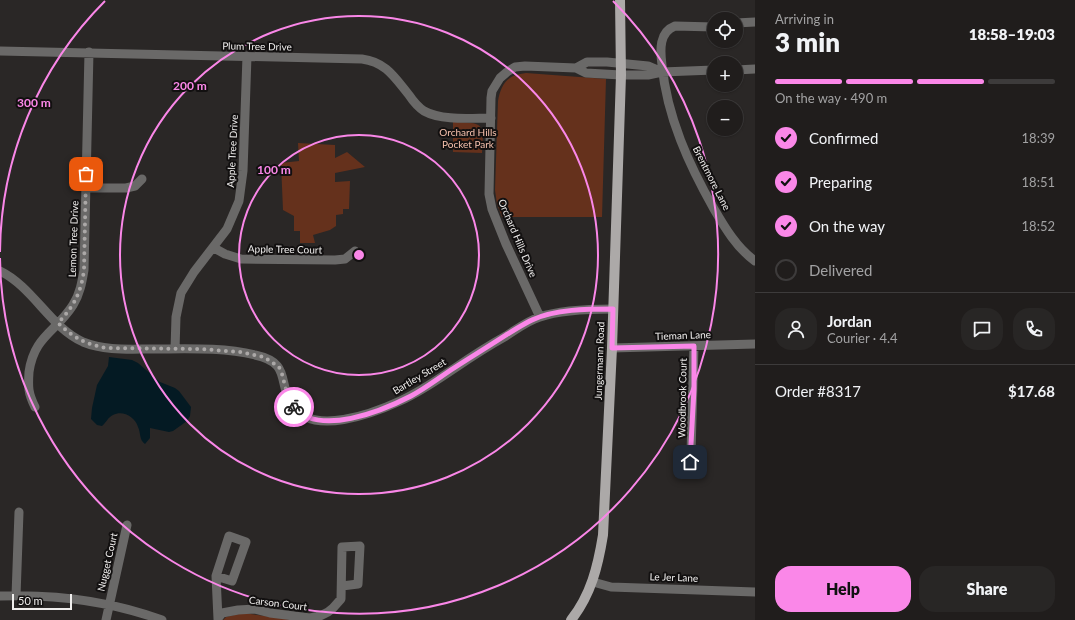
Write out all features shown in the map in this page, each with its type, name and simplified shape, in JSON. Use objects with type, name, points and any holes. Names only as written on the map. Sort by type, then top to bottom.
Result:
[{"type":"main road","name":"Jungermann Road","points":[[572,620],[593,582],[603,535],[612,348],[621,75],[620,0]]},
{"type":"street","points":[[743,23],[755,22]]},
{"type":"street","name":"Brentmore Lane","points":[[707,27],[675,26],[670,28],[665,33],[661,44],[662,72],[665,91],[685,153],[697,179],[719,218],[738,246],[755,261]]},
{"type":"street","name":"Plum Tree Drive","points":[[0,52],[89,52],[370,60],[378,63],[389,71],[414,102],[429,113],[438,116],[491,118]]},
{"type":"street","name":"Lemon Tree Drive","points":[[35,407],[28,390],[31,359],[41,341],[74,304],[82,284],[84,270],[89,52]]},
{"type":"street","name":"Apple Tree Drive","points":[[175,348],[176,316],[181,293],[194,272],[214,248],[227,229],[239,201],[242,188],[247,56]]},
{"type":"street","name":"Orchard Hills Drive","points":[[576,68],[587,62],[620,63]]},
{"type":"street","points":[[620,63],[648,66],[662,72]]},
{"type":"street","name":"Orchard Hills Drive","points":[[540,317],[506,244],[490,202],[492,90],[500,78],[515,67],[576,68],[586,73],[621,75]]},
{"type":"street","points":[[743,70],[755,69]]},
{"type":"street","points":[[621,75],[648,75],[662,72],[707,70]]},
{"type":"street","points":[[86,188],[126,188],[135,186],[142,179]]},
{"type":"street","name":"Apple Tree Court","points":[[214,248],[225,254],[241,259],[335,260],[345,259],[355,251]]},
{"type":"street","name":"Bartley Street","points":[[0,270],[26,290],[58,323],[71,335],[81,341],[106,348],[175,348],[240,352],[264,357],[279,367],[288,397],[298,412],[311,418],[330,421],[356,417],[382,409],[405,398],[499,340],[540,317],[561,312],[613,309]]},
{"type":"street","name":"Tieman Lane","points":[[612,348],[755,344]]},
{"type":"street","name":"Woodbrook Court","points":[[687,474],[691,453],[694,346]]},
{"type":"street","points":[[16,596],[19,512]]},
{"type":"street","name":"Nugget Court","points":[[106,620],[127,525]]},
{"type":"street","points":[[216,576],[232,580],[246,542],[229,536],[216,576],[218,618]]},
{"type":"street","name":"Le Jer Lane","points":[[593,582],[611,587],[755,592]]},
{"type":"street","name":"Carson Court","points":[[218,618],[222,613],[229,611],[255,609],[298,617],[310,618],[320,616],[333,608],[341,599],[342,586]]},
{"type":"street","points":[[0,596],[64,598],[109,605],[162,620]]},
{"type":"green space","points":[[526,73],[606,79],[602,217],[502,217],[497,204],[495,190],[498,101],[503,85],[506,81],[519,74]]},
{"type":"green space","name":"Orchard Hills Pocket Park","points":[[453,122],[471,123],[480,126],[483,135],[482,153],[453,152]]},
{"type":"green space","points":[[298,143],[335,145],[335,158],[347,152],[365,167],[335,173],[335,182],[350,181],[349,209],[343,209],[343,214],[336,215],[336,226],[330,230],[313,235],[315,243],[300,243],[300,231],[294,231],[294,216],[283,210],[281,163],[299,161]]},
{"type":"green space","points":[[243,613],[293,620],[223,620],[226,617]]},
{"type":"water","points":[[109,357],[132,360],[138,363],[160,382],[179,391],[191,407],[190,416],[187,421],[173,431],[169,432],[150,428],[150,438],[145,444],[141,438],[136,423],[128,415],[121,413],[113,415],[102,426],[97,425],[91,419],[92,408],[97,385],[108,366]]},
{"type":"way so far","points":[[86,174],[84,270],[82,284],[74,304],[58,323],[71,335],[81,341],[106,348],[200,349],[240,352],[264,357],[279,367],[288,397],[294,407]]},
{"type":"route","points":[[294,407],[302,415],[320,421],[342,420],[356,417],[382,409],[412,395],[488,346],[540,317],[561,312],[613,309],[612,348],[694,346],[694,389],[690,462]]}]
